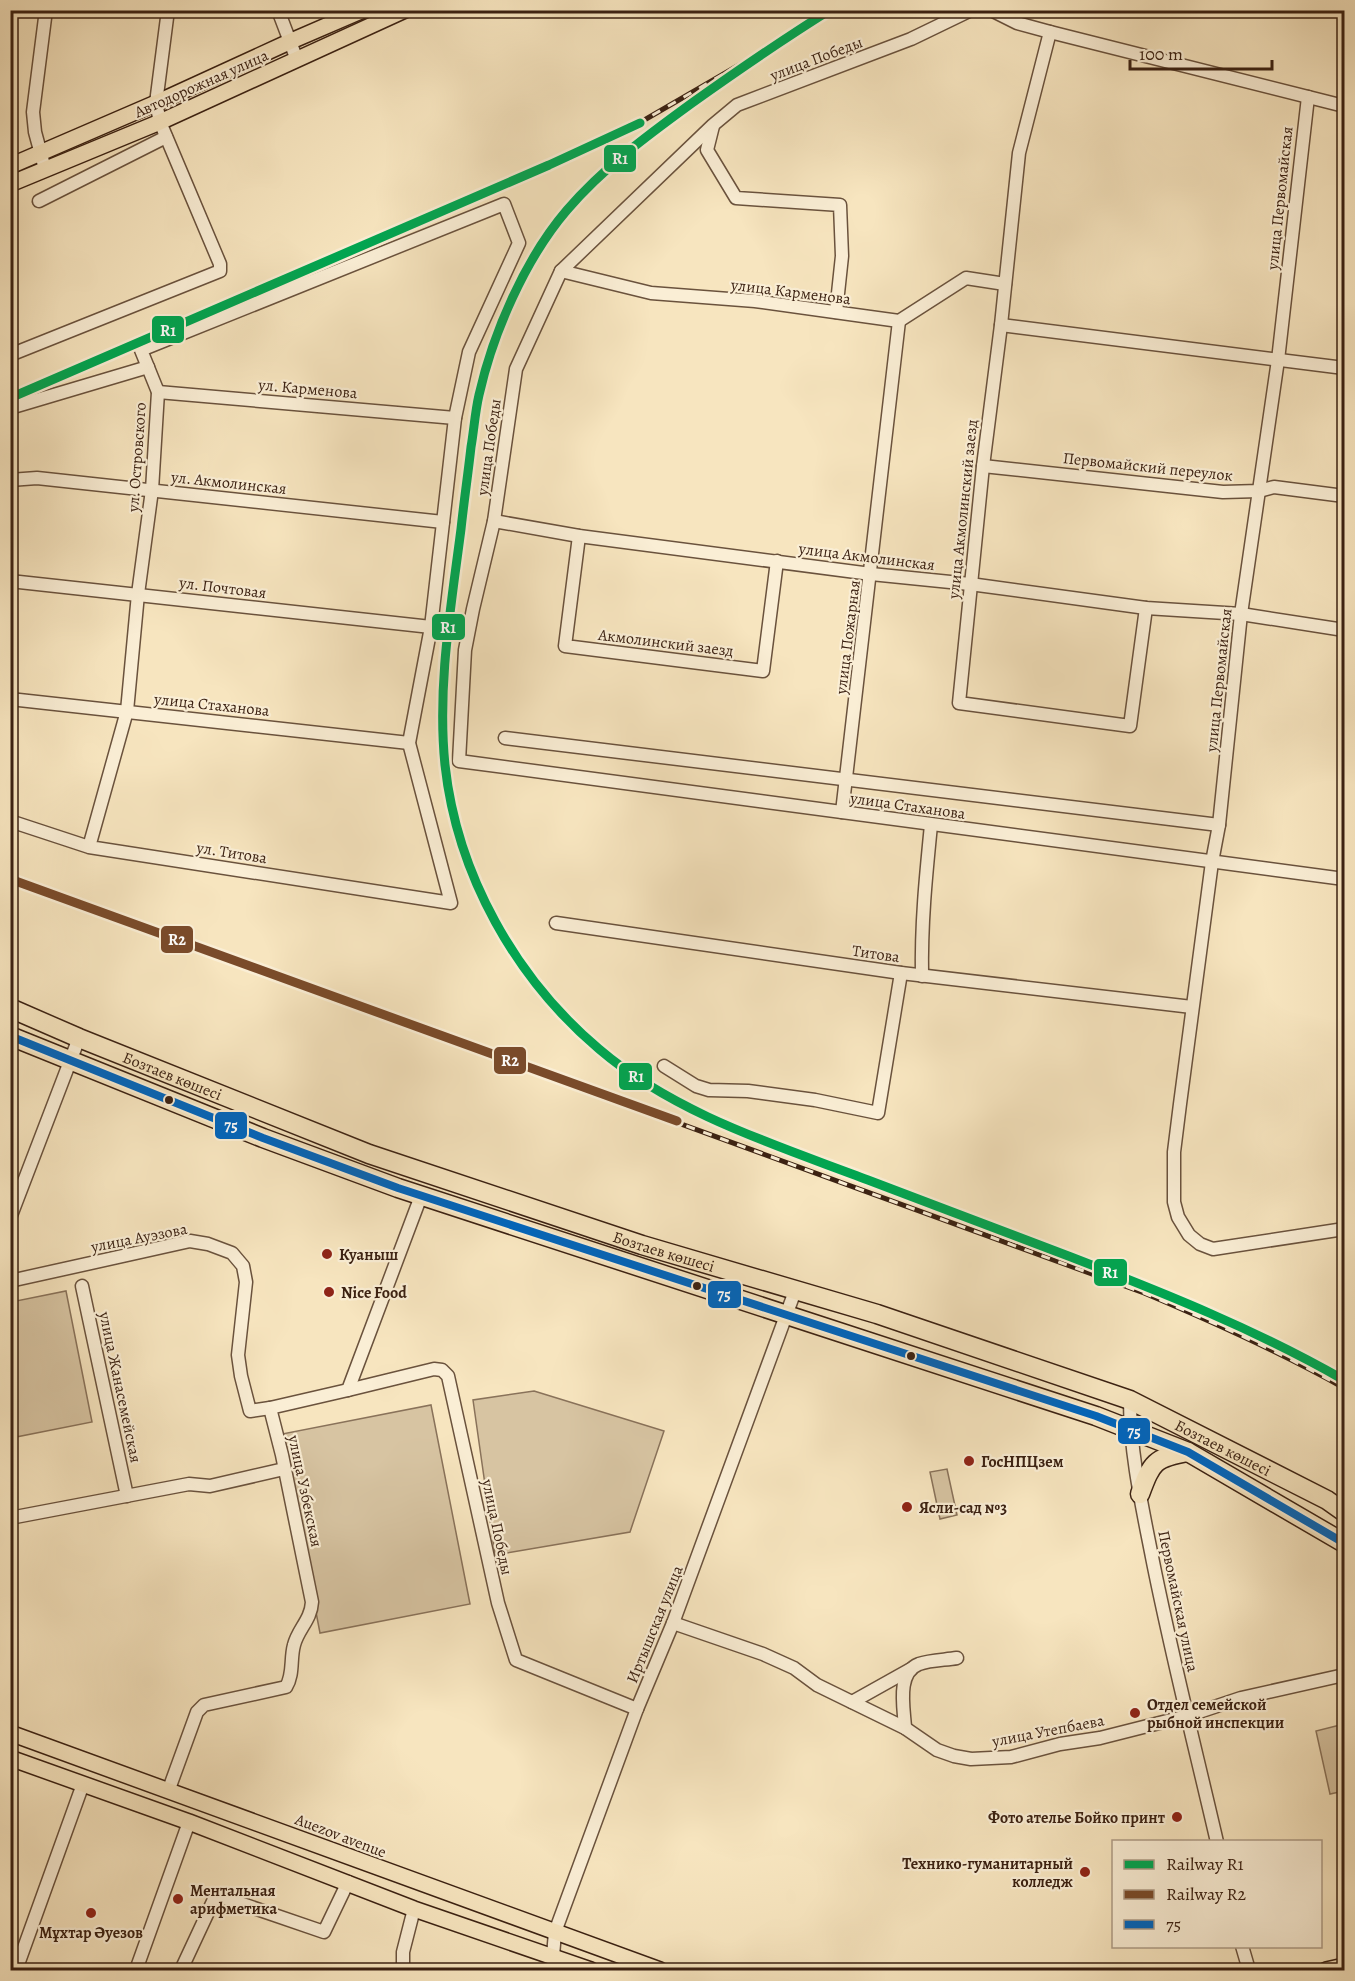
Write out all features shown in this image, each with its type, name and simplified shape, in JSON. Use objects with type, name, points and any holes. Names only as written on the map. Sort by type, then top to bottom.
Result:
[{"type":"highway","name":"Бозтаев көшесі","points":[[10,1008],[369,1154],[642,1245],[877,1314],[1130,1400],[1327,1500],[1344,1512]]},
{"type":"highway","name":"Бозтаев көшесі","points":[[10,1036],[263,1138],[421,1196],[1084,1413],[1188,1452],[1344,1543]]},
{"type":"highway","points":[[1140,1494],[1149,1470],[1157,1462],[1167,1456],[1188,1452]]},
{"type":"main road","name":"Автодорожная улица","points":[[10,166],[363,10]]},
{"type":"main road","name":"Автодорожная улица","points":[[10,184],[160,122],[405,10]]},
{"type":"main road","name":"Auezov avenue","points":[[10,1732],[660,1971]]},
{"type":"main road","points":[[10,1758],[189,1822],[554,1963],[591,1971]]},
{"type":"main road","points":[[1326,1971],[1344,1966]]},
{"type":"street","points":[[45,169],[39,153],[33,112],[46,10]]},
{"type":"street","points":[[10,355],[220,272],[220,264],[160,122],[156,103],[168,10]]},
{"type":"street","points":[[278,10],[297,60]]},
{"type":"street","name":"улица Победы","points":[[466,763],[458,759],[465,650],[494,521],[516,369],[561,271],[713,125],[737,105],[911,39],[971,10]]},
{"type":"street","points":[[991,10],[1017,23],[1050,32],[1344,106]]},
{"type":"street","name":"улица Акмолинский заезд","points":[[1050,32],[1019,153],[970,584],[959,703],[1130,726],[1146,608]]},
{"type":"street","points":[[193,86],[200,103]]},
{"type":"street","name":"улица Первомайская","points":[[1308,97],[1278,360],[1241,614],[1219,825],[1192,1007],[1174,1152],[1174,1202],[1178,1217],[1189,1235],[1200,1244],[1213,1249],[1344,1229]]},
{"type":"street","points":[[713,125],[707,150],[736,198],[840,206],[842,256],[836,312]]},
{"type":"street","points":[[39,201],[166,137]]},
{"type":"street","points":[[10,408],[148,367],[141,350],[504,204],[519,243],[469,352],[455,418],[431,627],[409,742]]},
{"type":"street","name":"улица Карменова","points":[[561,271],[651,293],[755,302],[899,321]]},
{"type":"street","points":[[899,321],[966,278],[1005,284]]},
{"type":"street","name":"улица Пожарная","points":[[842,812],[899,321]]},
{"type":"street","points":[[1001,326],[1344,368]]},
{"type":"street","name":"ул. Островского","points":[[88,847],[127,711],[138,594],[152,490],[158,392],[148,367]]},
{"type":"street","name":"ул. Карменова","points":[[158,392],[455,418]]},
{"type":"street","name":"Первомайский переулок","points":[[983,466],[1223,492],[1259,491],[1274,487],[1344,496]]},
{"type":"street","name":"ул. Акмолинская","points":[[10,480],[38,478],[443,522]]},
{"type":"street","name":"улица Акмолинская","points":[[494,521],[579,536],[871,574],[970,584],[1146,608],[1241,614],[1344,630]]},
{"type":"street","name":"Акмолинский заезд","points":[[579,536],[565,646],[763,671],[777,561]]},
{"type":"street","name":"ул. Почтовая","points":[[10,581],[431,627]]},
{"type":"street","name":"улица Стаханова","points":[[10,699],[409,742]]},
{"type":"street","points":[[505,738],[1219,825]]},
{"type":"street","name":"ул. Титова","points":[[10,821],[88,847],[451,903],[409,742]]},
{"type":"street","name":"улица Стаханова","points":[[466,763],[1344,879]]},
{"type":"street","points":[[922,976],[921,932],[932,825]]},
{"type":"street","name":"Титова","points":[[556,922],[922,976],[1192,1007]]},
{"type":"street","points":[[664,1066],[696,1086],[709,1090],[748,1091],[815,1100],[878,1113],[901,973]]},
{"type":"street","points":[[10,1218],[79,1038]]},
{"type":"street","points":[[270,1408],[348,1390],[421,1196]]},
{"type":"street","name":"улица Ауэзова","points":[[10,1281],[190,1242],[223,1248],[232,1253],[243,1266],[246,1282],[238,1355],[250,1411],[270,1408]]},
{"type":"street","name":"улица Жанасемейская","points":[[82,1286],[127,1496]]},
{"type":"street","name":"Иртышская улица","points":[[554,1963],[555,1932],[637,1709],[673,1623],[795,1291]]},
{"type":"street","name":"улица Победы","points":[[348,1390],[434,1369],[442,1370],[448,1376],[498,1603],[516,1659],[637,1709]]},
{"type":"street","name":"Первомайская улица","points":[[1130,1400],[1130,1430],[1140,1494],[1165,1620],[1217,1840]]},
{"type":"street","name":"улица Узбекская","points":[[169,1789],[197,1712],[204,1705],[286,1687],[290,1681],[294,1644],[312,1612],[312,1602],[270,1408]]},
{"type":"street","points":[[10,1518],[189,1484],[210,1486],[284,1469]]},
{"type":"street","name":"улица Утепбаева","points":[[673,1623],[763,1654],[794,1668],[817,1684],[905,1728],[938,1750],[971,1759],[1011,1757],[1187,1716],[1241,1698],[1344,1675]]},
{"type":"street","points":[[852,1702],[920,1664],[957,1658]]},
{"type":"street","points":[[905,1728],[903,1688],[911,1669]]},
{"type":"street","points":[[16,1971],[83,1784]]},
{"type":"street","points":[[135,1971],[189,1822]]},
{"type":"street","points":[[181,1971],[216,1895],[324,1932],[348,1882]]},
{"type":"street","points":[[403,1971],[403,1952],[414,1910]]},
{"type":"street","points":[[1242,1948],[1249,1971]]},
{"type":"shaded area","points":[[66,1291],[92,1422],[11,1438],[11,1302]]},
{"type":"shaded area","points":[[534,1391],[664,1431],[630,1532],[495,1555],[473,1400]]},
{"type":"shaded area","points":[[431,1405],[470,1604],[320,1633],[282,1434]]},
{"type":"shaded area","points":[[947,1469],[957,1515],[940,1519],[930,1472]]},
{"type":"shaded area","points":[[1344,1724],[1344,1791],[1330,1794],[1316,1731]]},
{"type":"railway","points":[[817,18],[836,10]]},
{"type":"railway","points":[[10,398],[634,126],[770,47]]},
{"type":"railway","points":[[10,879],[1144,1293],[1246,1338],[1344,1388]]},
{"type":"rail line","name":"R1","points":[[830,10],[692,103],[611,166],[581,195],[552,229],[512,298],[485,371],[478,401],[446,647],[443,706],[445,765],[462,846],[495,922],[542,991],[599,1049],[660,1092],[727,1126],[1175,1299],[1278,1345],[1344,1380]]},
{"type":"rail line","name":"R1","points":[[10,398],[549,165],[640,123]]},
{"type":"rail line","name":"R2","points":[[10,879],[677,1121]]},
{"type":"transit line","name":"75","points":[[10,1036],[263,1138],[398,1188],[1096,1416],[1188,1452],[1344,1543]]},
{"type":"place","name":"Куаныш","points":[[327,1254]]},
{"type":"place","name":"Nice Food","points":[[329,1292]]},
{"type":"place","name":"ГосНПЦзем","points":[[969,1461]]},
{"type":"place","name":"Ясли-сад №3","points":[[907,1507]]},
{"type":"place","name":"Отдел семейской рыбной инспекции","points":[[1135,1713]]},
{"type":"place","name":"Фото ателье Бойко принт","points":[[1177,1817]]},
{"type":"place","name":"Технико-гуманитарный колледж","points":[[1085,1872]]},
{"type":"place","name":"Ментальная арифметика","points":[[178,1899]]},
{"type":"place","name":"Мұхтар Әуезов","points":[[91,1913]]}]
